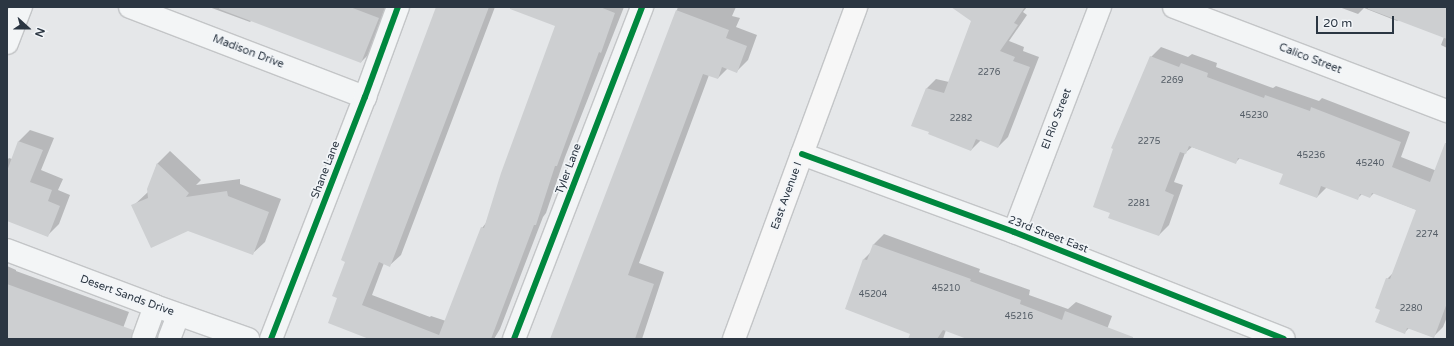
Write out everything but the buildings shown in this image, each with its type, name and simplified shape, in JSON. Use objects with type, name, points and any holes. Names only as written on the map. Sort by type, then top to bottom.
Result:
[{"type":"main road","name":"East Avenue I","points":[[734,339],[856,7]]},
{"type":"street","points":[[7,43],[21,7]]},
{"type":"street","name":"Madison Drive","points":[[130,7],[365,97]]},
{"type":"street","name":"Shane Lane","points":[[271,339],[365,97],[398,7]]},
{"type":"street","name":"Tyler Lane","points":[[514,339],[642,7]]},
{"type":"street","name":"El Rio Street","points":[[1014,232],[1100,7]]},
{"type":"street","name":"Calico Street","points":[[1174,7],[1447,111]]},
{"type":"street","name":"23rd Street East","points":[[802,154],[1014,232],[1284,339]]},
{"type":"street","name":"Desert Sands Drive","points":[[7,250],[178,315],[248,339]]},
{"type":"street","points":[[143,339],[155,306]]},
{"type":"street","points":[[169,339],[178,315]]},
{"type":"cycle path","points":[[271,339],[365,97],[398,7]]},
{"type":"cycle path","points":[[514,339],[642,7]]},
{"type":"cycle path","points":[[802,154],[1014,232],[1284,339]]}]
